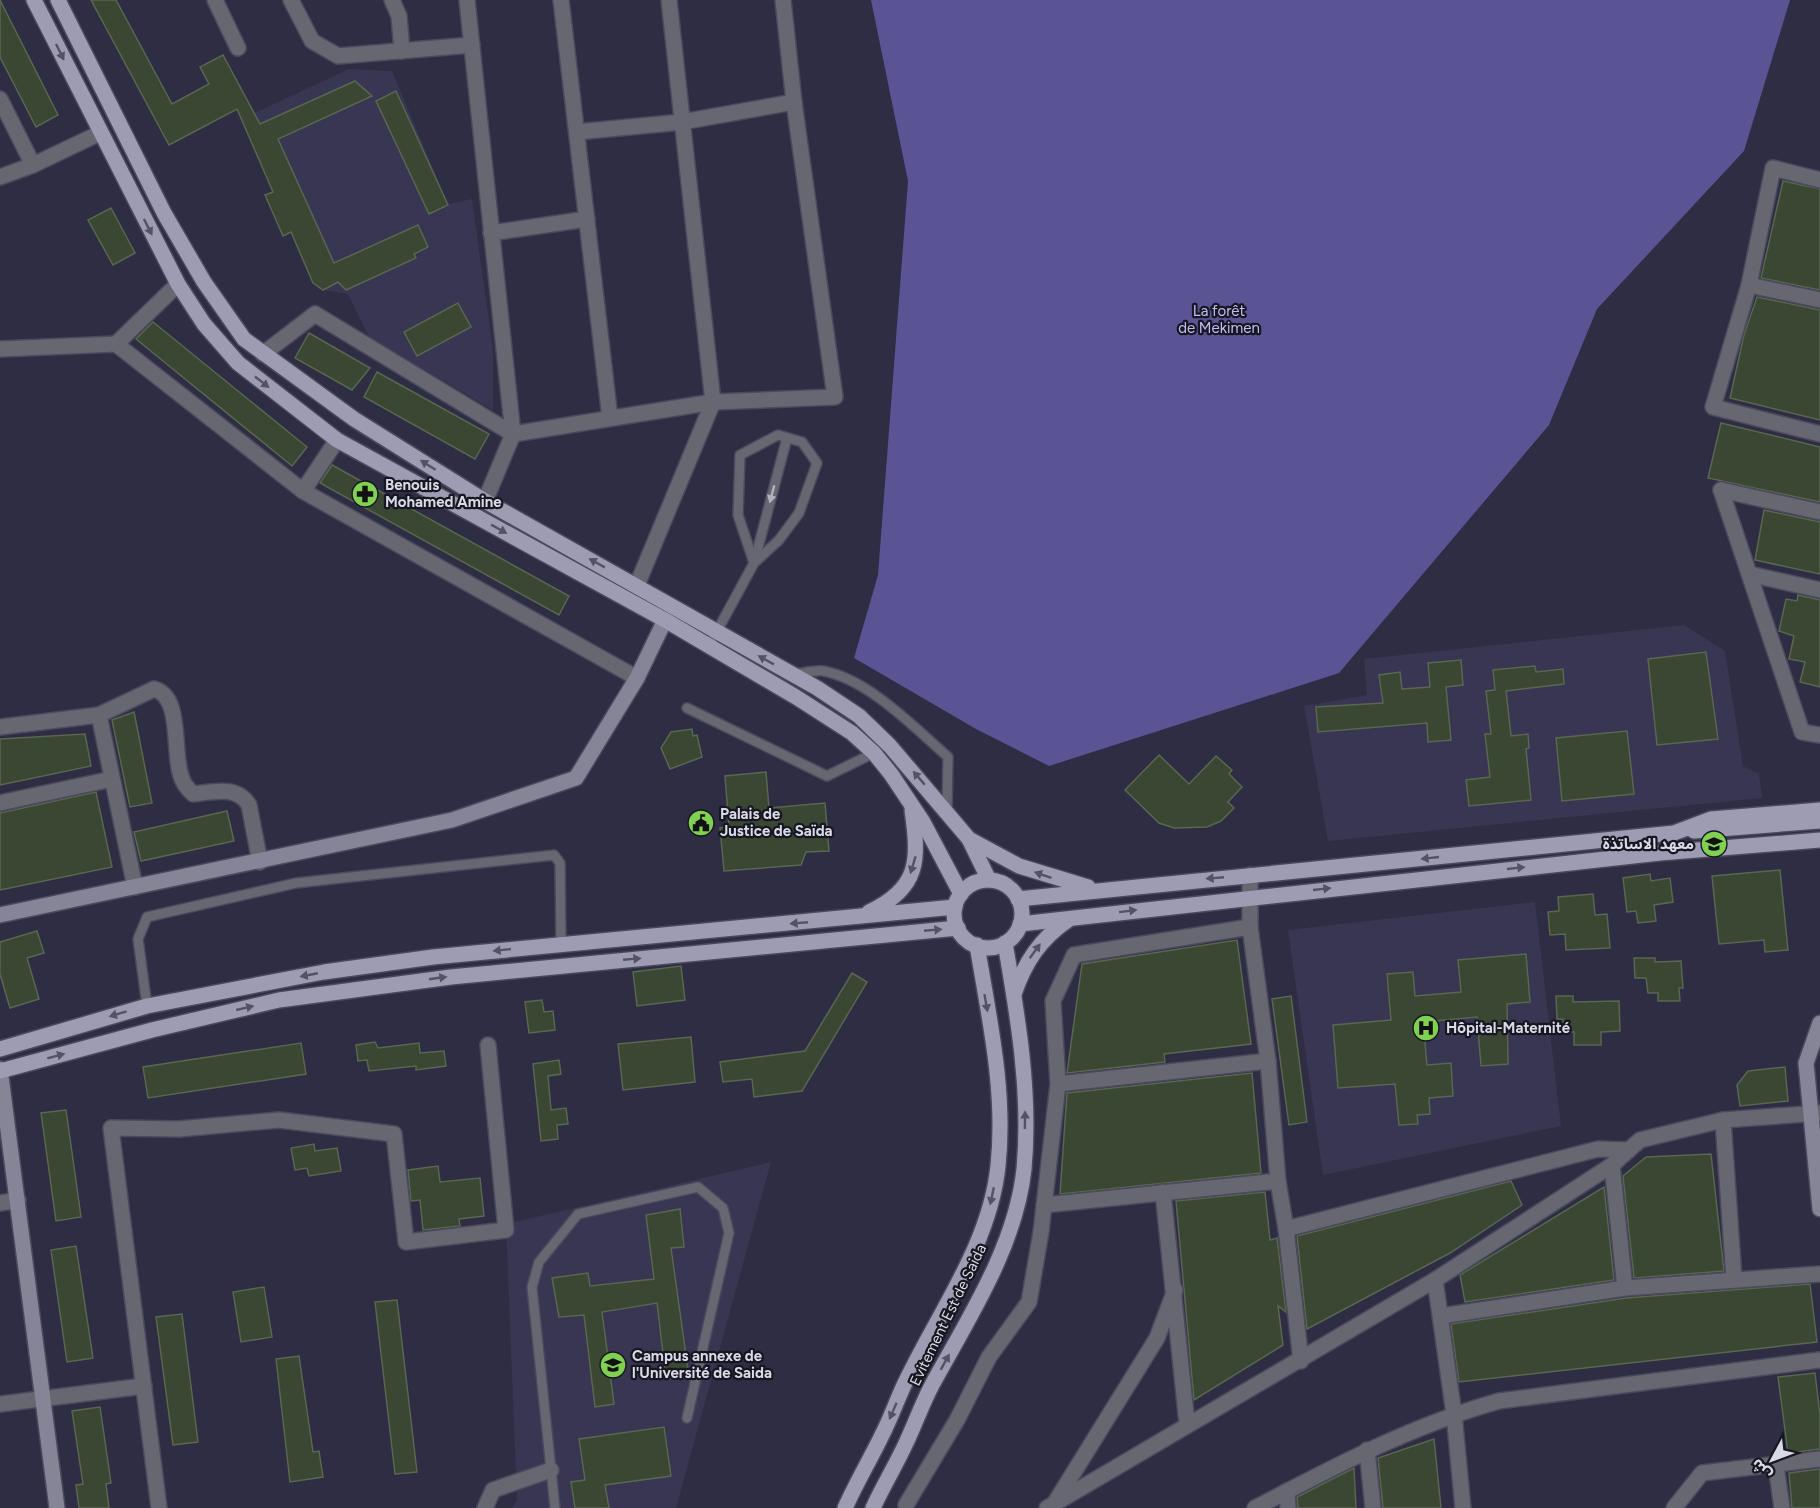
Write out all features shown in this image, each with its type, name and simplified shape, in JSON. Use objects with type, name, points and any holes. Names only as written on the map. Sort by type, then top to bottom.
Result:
[{"type":"main road","points":[[0,1049],[147,1006],[335,971],[433,957],[561,944],[857,918],[958,900],[976,882],[989,880],[1003,883],[1018,899],[1022,911],[1020,924],[1005,943],[988,947],[976,945],[965,938],[958,927],[958,900],[923,822],[874,753],[824,715],[665,620],[337,440],[238,363],[204,324],[178,284],[34,0]]},
{"type":"main road","points":[[58,0],[164,213],[204,282],[244,339],[354,419],[485,501],[792,674],[859,716],[891,746],[947,810],[969,839],[989,880]]},
{"type":"main road","points":[[857,918],[891,902],[907,882],[916,858],[917,846],[911,807]]},
{"type":"main road","points":[[1674,833],[1711,819],[1820,810]]},
{"type":"main road","points":[[1018,899],[1674,833],[1820,821]]},
{"type":"main road","points":[[1660,853],[1720,840],[1820,830]]},
{"type":"main road","points":[[969,839],[1037,873],[1100,890]]},
{"type":"main road","points":[[1020,924],[1660,853],[1820,840]]},
{"type":"main road","points":[[1014,995],[1020,976],[1035,951],[1054,930],[1070,918]]},
{"type":"main road","points":[[0,1071],[152,1030],[279,1000],[451,977],[958,927]]},
{"type":"main road","name":"Evitement Est de Saida","points":[[873,1508],[995,1264],[1013,1218],[1023,1170],[1026,1113],[1014,995],[1005,943]]},
{"type":"main road","points":[[845,1508],[883,1434],[908,1377],[952,1294],[988,1211],[998,1167],[1000,1113],[996,1059],[976,945]]},
{"type":"street","points":[[215,0],[238,48]]},
{"type":"street","points":[[291,0],[312,42],[323,50],[338,56],[472,45]]},
{"type":"street","points":[[392,0],[399,16],[402,51]]},
{"type":"street","points":[[467,0],[513,434],[485,501]]},
{"type":"street","points":[[561,0],[610,418]]},
{"type":"street","points":[[637,585],[713,402],[669,0]]},
{"type":"street","points":[[263,354],[315,314],[513,434],[713,402],[835,397],[794,102],[783,0]]},
{"type":"street","points":[[0,99],[33,165]]},
{"type":"street","points":[[577,132],[682,122],[794,102]]},
{"type":"street","points":[[0,177],[33,165],[100,133]]},
{"type":"street","points":[[1820,180],[1773,168],[1749,285],[1713,407],[1820,434]]},
{"type":"street","points":[[491,233],[587,219]]},
{"type":"street","points":[[116,344],[178,284]]},
{"type":"street","points":[[1749,285],[1820,300]]},
{"type":"street","points":[[0,349],[116,344],[303,491],[637,678]]},
{"type":"street","points":[[303,491],[337,440]]},
{"type":"street","points":[[1820,512],[1721,490],[1802,732],[1820,735]]},
{"type":"street","points":[[1749,574],[1820,590]]},
{"type":"street","points":[[0,915],[452,820],[576,778],[637,678],[665,620]]},
{"type":"street","points":[[0,727],[99,715],[154,688],[162,691],[171,703],[183,782],[193,794],[236,792],[244,796],[249,804],[260,861]]},
{"type":"street","points":[[99,715],[135,887]]},
{"type":"street","points":[[0,803],[112,779]]},
{"type":"street","points":[[1250,875],[1250,927],[1268,1061],[1278,1181],[1286,1229],[1301,1361]]},
{"type":"street","points":[[906,1505],[957,1420],[989,1357],[1029,1302],[1044,1205],[1058,1084],[1053,1001],[1074,955],[1250,927]]},
{"type":"street","points":[[1818,1032],[1806,1063],[1815,1113],[1820,1209]]},
{"type":"street","points":[[159,1508],[111,1128],[179,1130],[279,1120],[394,1134],[406,1242],[506,1230],[488,1045]]},
{"type":"street","points":[[1058,1084],[1268,1061]]},
{"type":"street","points":[[0,1071],[57,1508]]},
{"type":"street","points":[[1050,1506],[1187,1424],[1301,1361],[1435,1280],[1612,1165],[1640,1140],[1723,1120],[1815,1113]]},
{"type":"street","points":[[1723,1120],[1734,1279]]},
{"type":"street","points":[[1286,1229],[1598,1149],[1629,1150]]},
{"type":"street","points":[[1612,1165],[1625,1288]]},
{"type":"street","points":[[1044,1205],[1278,1181]]},
{"type":"street","points":[[1163,1192],[1175,1290],[1187,1424]]},
{"type":"street","points":[[0,1203],[18,1200]]},
{"type":"street","points":[[1441,1316],[1625,1288],[1820,1274]]},
{"type":"street","points":[[1435,1280],[1454,1414],[1463,1508]]},
{"type":"street","points":[[1050,1506],[1157,1338],[1175,1290]]},
{"type":"street","points":[[1255,1508],[1367,1450],[1454,1414],[1499,1401],[1820,1360]]},
{"type":"street","points":[[0,1404],[144,1386]]},
{"type":"street","points":[[1367,1450],[1373,1508]]},
{"type":"street","points":[[1674,1508],[1702,1473],[1820,1459]]},
{"type":"street","points":[[1776,1466],[1782,1508]]},
{"type":"street","points":[[485,1508],[494,1490],[551,1470]]},
{"type":"street","points":[[1287,1491],[1288,1508]]},
{"type":"lane","points":[[778,435],[802,442],[817,463],[799,513],[779,540],[754,563],[738,515],[740,455],[778,435]]},
{"type":"lane","points":[[709,646],[754,563],[787,438]]},
{"type":"lane","points":[[792,674],[820,671],[839,675],[883,701],[948,757],[947,810]]},
{"type":"lane","points":[[687,708],[827,776],[874,753]]},
{"type":"lane","points":[[147,1006],[138,939],[147,917],[296,883],[554,855],[560,863],[561,944]]},
{"type":"lane","points":[[555,1508],[532,1287],[539,1262],[578,1214],[698,1187],[723,1208],[729,1233],[687,1418]]},
{"type":"shaded area","points":[[349,69],[392,71],[448,204],[472,199],[493,349],[493,410],[369,337],[348,294],[323,290],[313,283],[246,130],[250,115]]},
{"type":"shaded area","points":[[1684,625],[1725,651],[1743,766],[1759,774],[1762,798],[1328,841],[1304,706],[1367,695],[1364,659]]},
{"type":"shaded area","name":"Hôpital-Maternité","points":[[1535,902],[1561,1126],[1323,1175],[1288,930]]},
{"type":"shaded area","name":"Campus annexe de l'Université de Saida","points":[[771,1162],[676,1508],[512,1508],[517,1500],[506,1224]]},
{"type":"green space","name":"La forêt de Mekimen","points":[[871,0],[1790,0],[1744,151],[1597,309],[1549,425],[1339,673],[1049,766],[976,729],[854,658],[878,575],[908,181]]},
{"type":"building","points":[[0,0],[58,115],[36,127],[0,57]]},
{"type":"building","points":[[91,0],[116,0],[172,104],[209,84],[200,67],[223,55],[260,124],[355,81],[372,96],[278,139],[334,263],[418,225],[428,247],[414,254],[416,258],[346,290],[338,282],[323,290],[313,283],[291,232],[283,236],[265,195],[273,192],[237,109],[169,145]]},
{"type":"building","points":[[396,91],[448,205],[429,214],[376,101]]},
{"type":"building","points":[[1783,181],[1820,189],[1820,290],[1761,278]]},
{"type":"building","points":[[111,208],[135,253],[113,265],[88,220]]},
{"type":"building","points":[[1757,297],[1820,310],[1820,420],[1730,398],[1744,335]]},
{"type":"building","points":[[458,303],[471,327],[417,356],[404,332]]},
{"type":"building","points":[[153,322],[307,447],[292,466],[136,339]]},
{"type":"building","points":[[309,333],[370,368],[352,390],[295,358]]},
{"type":"building","points":[[377,372],[489,434],[475,459],[364,397]]},
{"type":"building","points":[[1721,423],[1820,447],[1820,502],[1708,478]]},
{"type":"building","points":[[332,465],[569,596],[559,615],[320,483]]},
{"type":"building","points":[[1764,510],[1820,522],[1820,574],[1755,560]]},
{"type":"building","points":[[1798,595],[1820,600],[1820,687],[1800,682],[1805,662],[1789,659],[1794,636],[1779,631],[1786,599],[1797,601]]},
{"type":"building","points":[[1706,652],[1718,739],[1657,745],[1648,659]]},
{"type":"building","points":[[1461,660],[1463,685],[1446,687],[1451,740],[1428,742],[1427,723],[1318,732],[1316,707],[1383,703],[1379,675],[1400,672],[1402,689],[1430,687],[1428,663]]},
{"type":"building","points":[[1535,666],[1536,672],[1563,669],[1564,684],[1506,691],[1511,736],[1528,734],[1529,748],[1526,749],[1531,800],[1469,806],[1466,780],[1490,777],[1485,734],[1491,734],[1486,691],[1495,690],[1493,670]]},
{"type":"building","points":[[134,712],[152,803],[130,807],[112,720]]},
{"type":"building","points":[[692,729],[693,736],[697,735],[702,757],[670,769],[661,748],[671,732]]},
{"type":"building","points":[[1627,731],[1634,794],[1562,801],[1556,738]]},
{"type":"building","points":[[85,734],[91,766],[0,785],[0,739]]},
{"type":"building","points":[[1159,755],[1189,784],[1216,756],[1232,770],[1229,774],[1242,787],[1228,802],[1234,808],[1221,821],[1207,827],[1174,828],[1159,823],[1125,790]]},
{"type":"building","points":[[766,772],[769,808],[825,803],[829,851],[806,852],[801,865],[724,871],[720,828],[729,827],[725,776]]},
{"type":"building","points":[[96,792],[112,867],[0,890],[0,813]]},
{"type":"building","points":[[227,811],[234,841],[141,861],[134,832]]},
{"type":"building","points":[[1780,870],[1788,950],[1765,952],[1764,940],[1719,944],[1712,876]]},
{"type":"building","points":[[1650,874],[1651,881],[1670,878],[1673,902],[1654,905],[1656,921],[1638,923],[1636,911],[1627,912],[1623,878]]},
{"type":"building","points":[[1593,894],[1595,915],[1607,914],[1610,948],[1566,950],[1565,934],[1550,935],[1548,912],[1559,911],[1558,897]]},
{"type":"building","points":[[37,931],[44,953],[27,958],[39,999],[10,1008],[0,974],[0,942]]},
{"type":"building","points":[[1237,940],[1251,1044],[1164,1054],[1165,1062],[1067,1073],[1082,964]]},
{"type":"building","points":[[1526,954],[1530,1002],[1507,1004],[1508,1064],[1481,1066],[1477,1017],[1423,1022],[1427,1065],[1451,1063],[1453,1096],[1429,1098],[1430,1114],[1417,1115],[1418,1124],[1399,1125],[1395,1084],[1338,1088],[1333,1025],[1391,1020],[1387,974],[1413,972],[1415,996],[1461,992],[1458,960]]},
{"type":"building","points":[[1634,958],[1655,958],[1655,962],[1681,961],[1683,988],[1679,988],[1680,1001],[1658,1001],[1658,993],[1648,993],[1646,978],[1635,978]]},
{"type":"building","points":[[681,966],[685,1000],[637,1006],[633,972]]},
{"type":"building","points":[[852,973],[867,982],[802,1091],[754,1097],[752,1079],[723,1082],[720,1062],[805,1051]]},
{"type":"building","points":[[1291,996],[1307,1122],[1289,1125],[1272,999]]},
{"type":"building","points":[[1556,996],[1573,996],[1573,1002],[1619,1001],[1620,1031],[1601,1032],[1601,1045],[1574,1045],[1574,1032],[1564,1032],[1563,1019],[1557,1019]]},
{"type":"building","points":[[542,1000],[544,1012],[553,1011],[555,1030],[529,1033],[525,1002]]},
{"type":"building","points":[[691,1037],[695,1082],[623,1090],[618,1044]]},
{"type":"building","points":[[375,1042],[378,1048],[419,1043],[420,1053],[444,1051],[446,1066],[416,1070],[416,1066],[369,1071],[367,1060],[358,1061],[356,1045]]},
{"type":"building","points":[[301,1043],[306,1074],[148,1098],[143,1067]]},
{"type":"building","points":[[559,1060],[561,1074],[548,1076],[551,1110],[566,1108],[568,1124],[557,1125],[558,1139],[541,1141],[533,1064]]},
{"type":"building","points":[[1785,1067],[1788,1101],[1740,1106],[1737,1085],[1748,1071]]},
{"type":"building","points":[[1252,1073],[1261,1173],[1060,1194],[1067,1093]]},
{"type":"building","points":[[66,1110],[81,1217],[56,1221],[41,1113]]},
{"type":"building","points":[[314,1144],[315,1151],[337,1148],[341,1171],[309,1176],[307,1168],[295,1170],[291,1148]]},
{"type":"building","points":[[1711,1154],[1724,1271],[1634,1278],[1623,1176],[1646,1157]]},
{"type":"building","points":[[438,1166],[440,1182],[480,1178],[484,1216],[459,1219],[460,1226],[423,1230],[420,1200],[411,1201],[408,1170]]},
{"type":"building","points":[[1511,1181],[1522,1205],[1450,1253],[1307,1329],[1297,1236]]},
{"type":"building","points":[[1604,1187],[1614,1280],[1465,1302],[1460,1275]]},
{"type":"building","points":[[1265,1192],[1270,1240],[1277,1238],[1286,1312],[1278,1306],[1283,1345],[1194,1400],[1176,1201]]},
{"type":"building","points":[[680,1209],[684,1247],[671,1248],[689,1377],[666,1379],[657,1303],[602,1312],[614,1404],[595,1407],[584,1315],[559,1317],[552,1278],[588,1273],[590,1286],[654,1279],[646,1215]]},
{"type":"building","points":[[76,1246],[93,1358],[67,1362],[51,1250]]},
{"type":"building","points":[[1810,1284],[1817,1342],[1459,1382],[1451,1324],[1626,1298]]},
{"type":"building","points":[[264,1287],[272,1337],[241,1342],[233,1292]]},
{"type":"building","points":[[397,1300],[417,1472],[395,1474],[375,1302]]},
{"type":"building","points":[[182,1314],[198,1442],[173,1445],[156,1317]]},
{"type":"building","points":[[299,1356],[313,1452],[319,1451],[323,1477],[290,1482],[276,1359]]},
{"type":"building","points":[[1815,1373],[1820,1415],[1820,1449],[1788,1453],[1778,1377]]},
{"type":"building","points":[[100,1407],[111,1483],[106,1484],[109,1508],[79,1508],[76,1485],[83,1484],[72,1411]]},
{"type":"building","points":[[664,1427],[671,1476],[605,1485],[609,1508],[575,1508],[571,1482],[585,1480],[579,1439]]},
{"type":"building","points":[[1434,1439],[1441,1508],[1383,1508],[1378,1458]]},
{"type":"building","points":[[1354,1468],[1356,1508],[1298,1508],[1297,1497]]},
{"type":"building","points":[[1820,1469],[1820,1508],[1792,1508],[1789,1473]]},
{"type":"place","name":"Benouis Mohamed Amine","points":[[365,494]]},
{"type":"place","name":"Palais de Justice de Saïda","points":[[701,823]]},
{"type":"place","name":"معهد الاساتذة","points":[[1714,844]]},
{"type":"place","name":"Hôpital-Maternité","points":[[1426,1028]]},
{"type":"place","name":"Campus annexe de l'Université de Saida","points":[[613,1365]]}]
